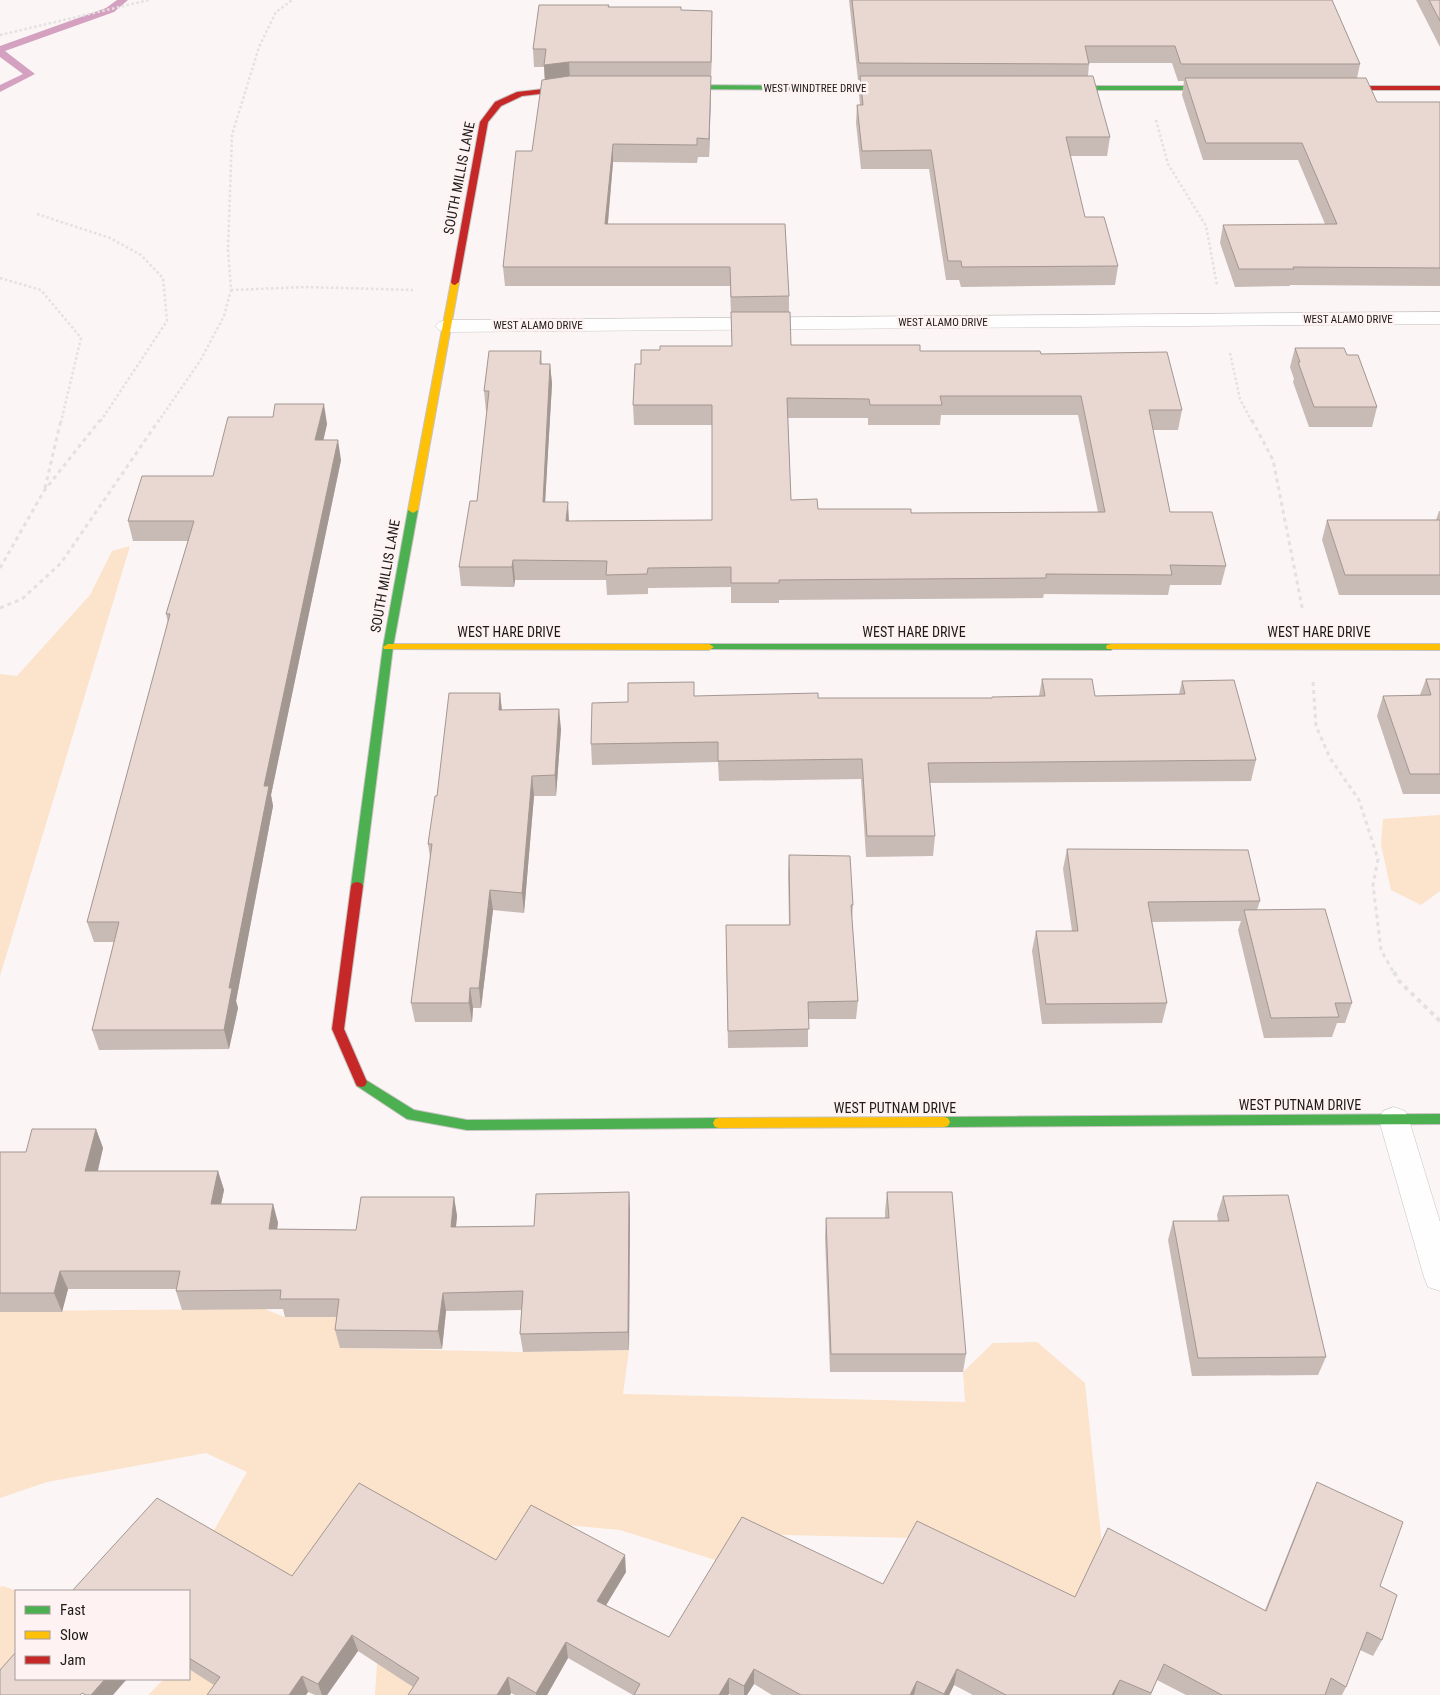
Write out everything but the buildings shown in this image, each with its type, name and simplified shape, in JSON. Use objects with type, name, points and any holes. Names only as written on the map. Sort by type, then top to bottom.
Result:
[{"type":"street","name":"SOUTH MILLIS LANE","points":[[361,1082],[338,1029],[388,647],[484,122],[498,104],[520,94],[570,87],[590,87]]},
{"type":"street","name":"WEST WINDTREE DRIVE","points":[[659,87],[907,88]]},
{"type":"street","points":[[1045,88],[1233,88]]},
{"type":"street","points":[[1322,88],[1440,88]]},
{"type":"street","name":"WEST ALAMO DRIVE","points":[[446,326],[1440,318]]},
{"type":"street","name":"WEST HARE DRIVE","points":[[388,647],[1440,646]]},
{"type":"street","name":"WEST PUTNAM DRIVE","points":[[361,1082],[411,1115],[467,1125],[1440,1119]]},
{"type":"street","points":[[1394,1120],[1440,1277]]},
{"type":"path","points":[[0,35],[149,0]]},
{"type":"path","points":[[0,608],[22,599],[61,562],[200,361],[224,316],[231,290],[228,250],[232,135],[259,47],[276,12],[292,0]]},
{"type":"path","points":[[1154,88],[1155,117],[1168,164],[1206,226],[1222,320],[1240,399],[1273,460],[1310,647],[1316,726],[1330,758],[1359,800],[1378,859],[1373,885],[1381,950],[1399,981],[1440,1021]]},
{"type":"path","points":[[0,568],[44,491],[92,433],[167,321],[163,278],[141,255],[110,238],[38,214]]},
{"type":"path","points":[[0,278],[41,290],[81,338],[44,491]]},
{"type":"path","points":[[231,290],[306,287],[452,291]]},
{"type":"shaded area","points":[[130,546],[0,976],[0,674],[17,676],[90,595],[112,551]]},
{"type":"shaded area","points":[[1440,815],[1440,891],[1421,905],[1391,890],[1381,845],[1383,819]]},
{"type":"shaded area","points":[[264,1309],[285,1317],[344,1317],[340,1348],[523,1352],[629,1350],[623,1394],[965,1402],[963,1372],[993,1343],[1037,1342],[1085,1383],[1102,1545],[1052,1651],[914,1538],[741,1534],[725,1563],[620,1530],[534,1522],[423,1695],[375,1695],[377,1664],[407,1619],[225,1695],[148,1695],[163,1680],[190,1680],[190,1645],[208,1541],[247,1472],[206,1453],[47,1482],[0,1498],[0,1311]]},
{"type":"shaded area","points":[[3,1586],[15,1590],[15,1680],[0,1695],[0,1587]]},
{"type":"waterway","points":[[0,49],[110,10],[123,0]]},
{"type":"waterway","points":[[0,52],[30,74],[0,89]]},
{"type":"traffic: fast","points":[[674,87],[896,88]]},
{"type":"traffic: fast","points":[[1059,88],[1221,88]]},
{"type":"traffic: fast","points":[[357,886],[388,647],[413,510]]},
{"type":"traffic: fast","points":[[709,647],[1111,647]]},
{"type":"traffic: fast","points":[[361,1082],[411,1115],[467,1125],[719,1123]]},
{"type":"traffic: fast","points":[[944,1122],[1440,1119]]},
{"type":"traffic: slow","points":[[413,510],[455,282]]},
{"type":"traffic: slow","points":[[388,647],[709,647]]},
{"type":"traffic: slow","points":[[1111,647],[1440,647]]},
{"type":"traffic: slow","points":[[719,1123],[944,1122]]},
{"type":"traffic: jam","points":[[455,282],[484,122],[498,104],[520,94],[579,87]]},
{"type":"traffic: jam","points":[[1334,88],[1440,88]]},
{"type":"traffic: jam","points":[[357,886],[338,1029],[361,1082]]}]
